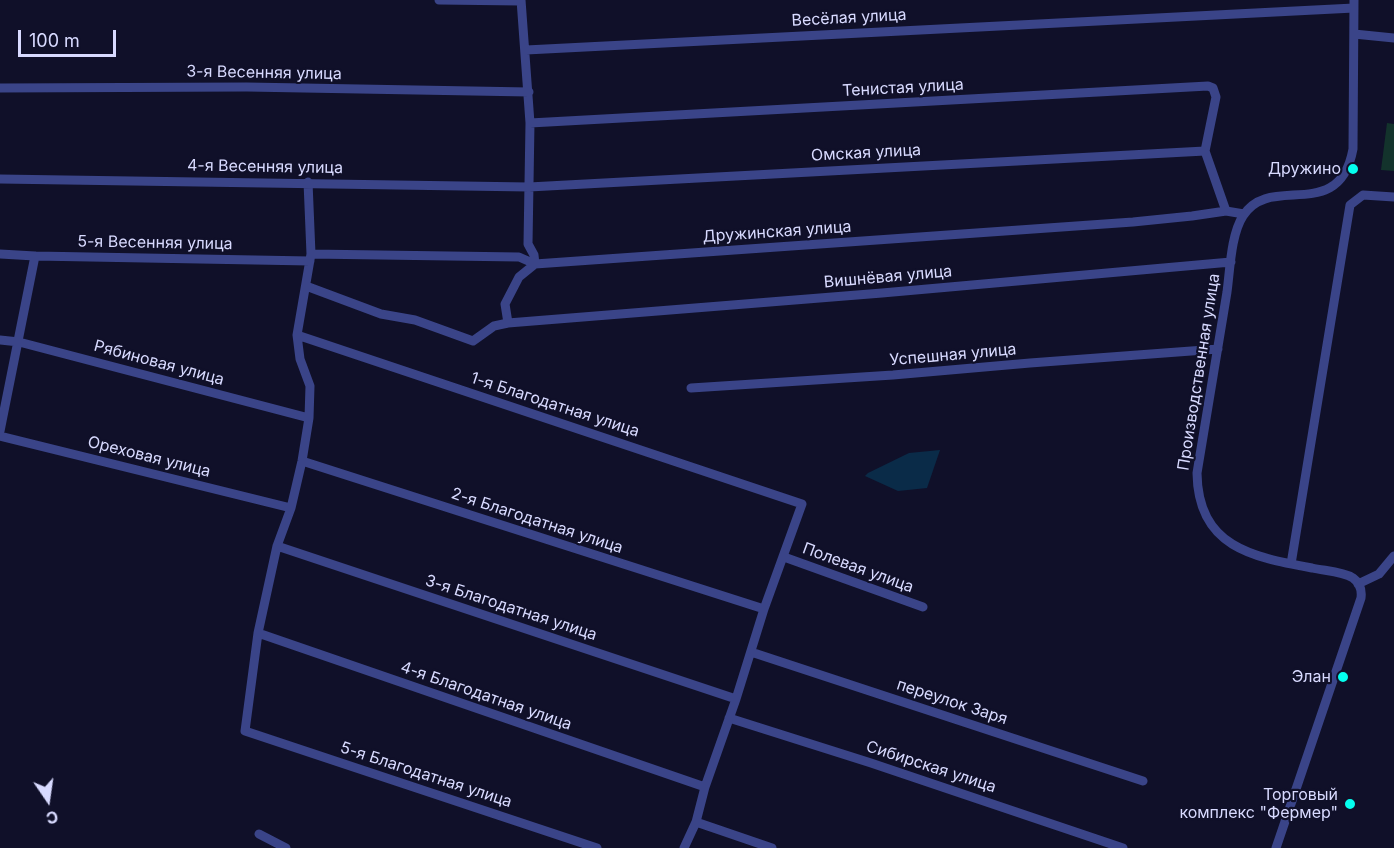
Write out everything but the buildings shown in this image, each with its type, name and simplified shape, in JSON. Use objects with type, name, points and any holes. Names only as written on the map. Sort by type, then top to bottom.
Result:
[{"type":"street","points":[[306,286],[381,314],[415,320],[473,341],[494,326],[508,323],[506,304],[519,278],[535,264],[534,255],[528,244],[530,123],[521,1],[439,0]]},
{"type":"street","points":[[1244,214],[1255,203],[1324,190],[1335,185],[1350,165],[1353,149],[1354,4]]},
{"type":"street","name":"Весёлая улица","points":[[526,50],[1354,4]]},
{"type":"street","points":[[1354,34],[1394,38]]},
{"type":"street","name":"Тенистая улица","points":[[530,123],[1208,86],[1213,88],[1216,97],[1205,151]]},
{"type":"street","name":"3-я Весенняя улица","points":[[0,88],[247,87],[529,92]]},
{"type":"street","points":[[1205,151],[1226,211]]},
{"type":"street","name":"Омская улица","points":[[529,186],[1205,151]]},
{"type":"street","name":"4-я Весенняя улица","points":[[0,179],[529,186]]},
{"type":"street","points":[[258,633],[277,546],[291,508],[309,418],[310,386],[300,359],[297,335],[311,257],[308,182]]},
{"type":"street","points":[[1291,564],[1353,202],[1363,195],[1394,197]]},
{"type":"street","name":"Дружинская улица","points":[[311,257],[519,257],[535,264],[1133,222],[1226,211],[1244,214]]},
{"type":"street","name":"Производственная улица","points":[[1244,214],[1237,231],[1231,262],[1197,473],[1197,493],[1203,510],[1214,529],[1226,541],[1239,549],[1291,564],[1344,574],[1353,578],[1358,584]]},
{"type":"street","name":"5-я Весенняя улица","points":[[0,254],[311,257]]},
{"type":"street","points":[[0,431],[35,256]]},
{"type":"street","name":"Вишнёвая улица","points":[[508,323],[1231,262]]},
{"type":"street","name":"1-я Благодатная улица","points":[[297,335],[802,504],[784,557]]},
{"type":"street","name":"Рябиновая улица","points":[[0,340],[19,342],[309,418]]},
{"type":"street","name":"Успешная улица","points":[[691,388],[883,376],[1218,349]]},
{"type":"street","name":"Ореховая улица","points":[[0,436],[291,508]]},
{"type":"street","name":"2-я Благодатная улица","points":[[302,461],[764,609]]},
{"type":"street","name":"3-я Благодатная улица","points":[[277,546],[736,699]]},
{"type":"street","points":[[1276,848],[1361,598],[1362,590],[1358,584],[1379,574],[1394,556]]},
{"type":"street","points":[[684,848],[696,822],[705,787],[764,609],[784,557]]},
{"type":"street","name":"Полевая улица","points":[[784,557],[923,607]]},
{"type":"street","name":"5-я Благодатная улица","points":[[258,633],[245,731],[597,848]]},
{"type":"street","name":"4-я Благодатная улица","points":[[258,633],[705,787]]},
{"type":"street","name":"переулок Заря","points":[[751,652],[1143,781]]},
{"type":"street","name":"Сибирская улица","points":[[729,718],[872,763],[1123,848]]},
{"type":"street","points":[[696,822],[772,848]]},
{"type":"street","points":[[259,834],[286,848]]},
{"type":"green space","points":[[1387,123],[1394,124],[1394,171],[1381,170]]},
{"type":"water","points":[[940,450],[927,488],[898,491],[865,476],[909,453]]},
{"type":"place","name":"Дружино","points":[[1353,169]]},
{"type":"place","name":"Элан","points":[[1343,677]]},
{"type":"place","name":"Торговый комплекс \"Фермер\"","points":[[1350,804]]}]
